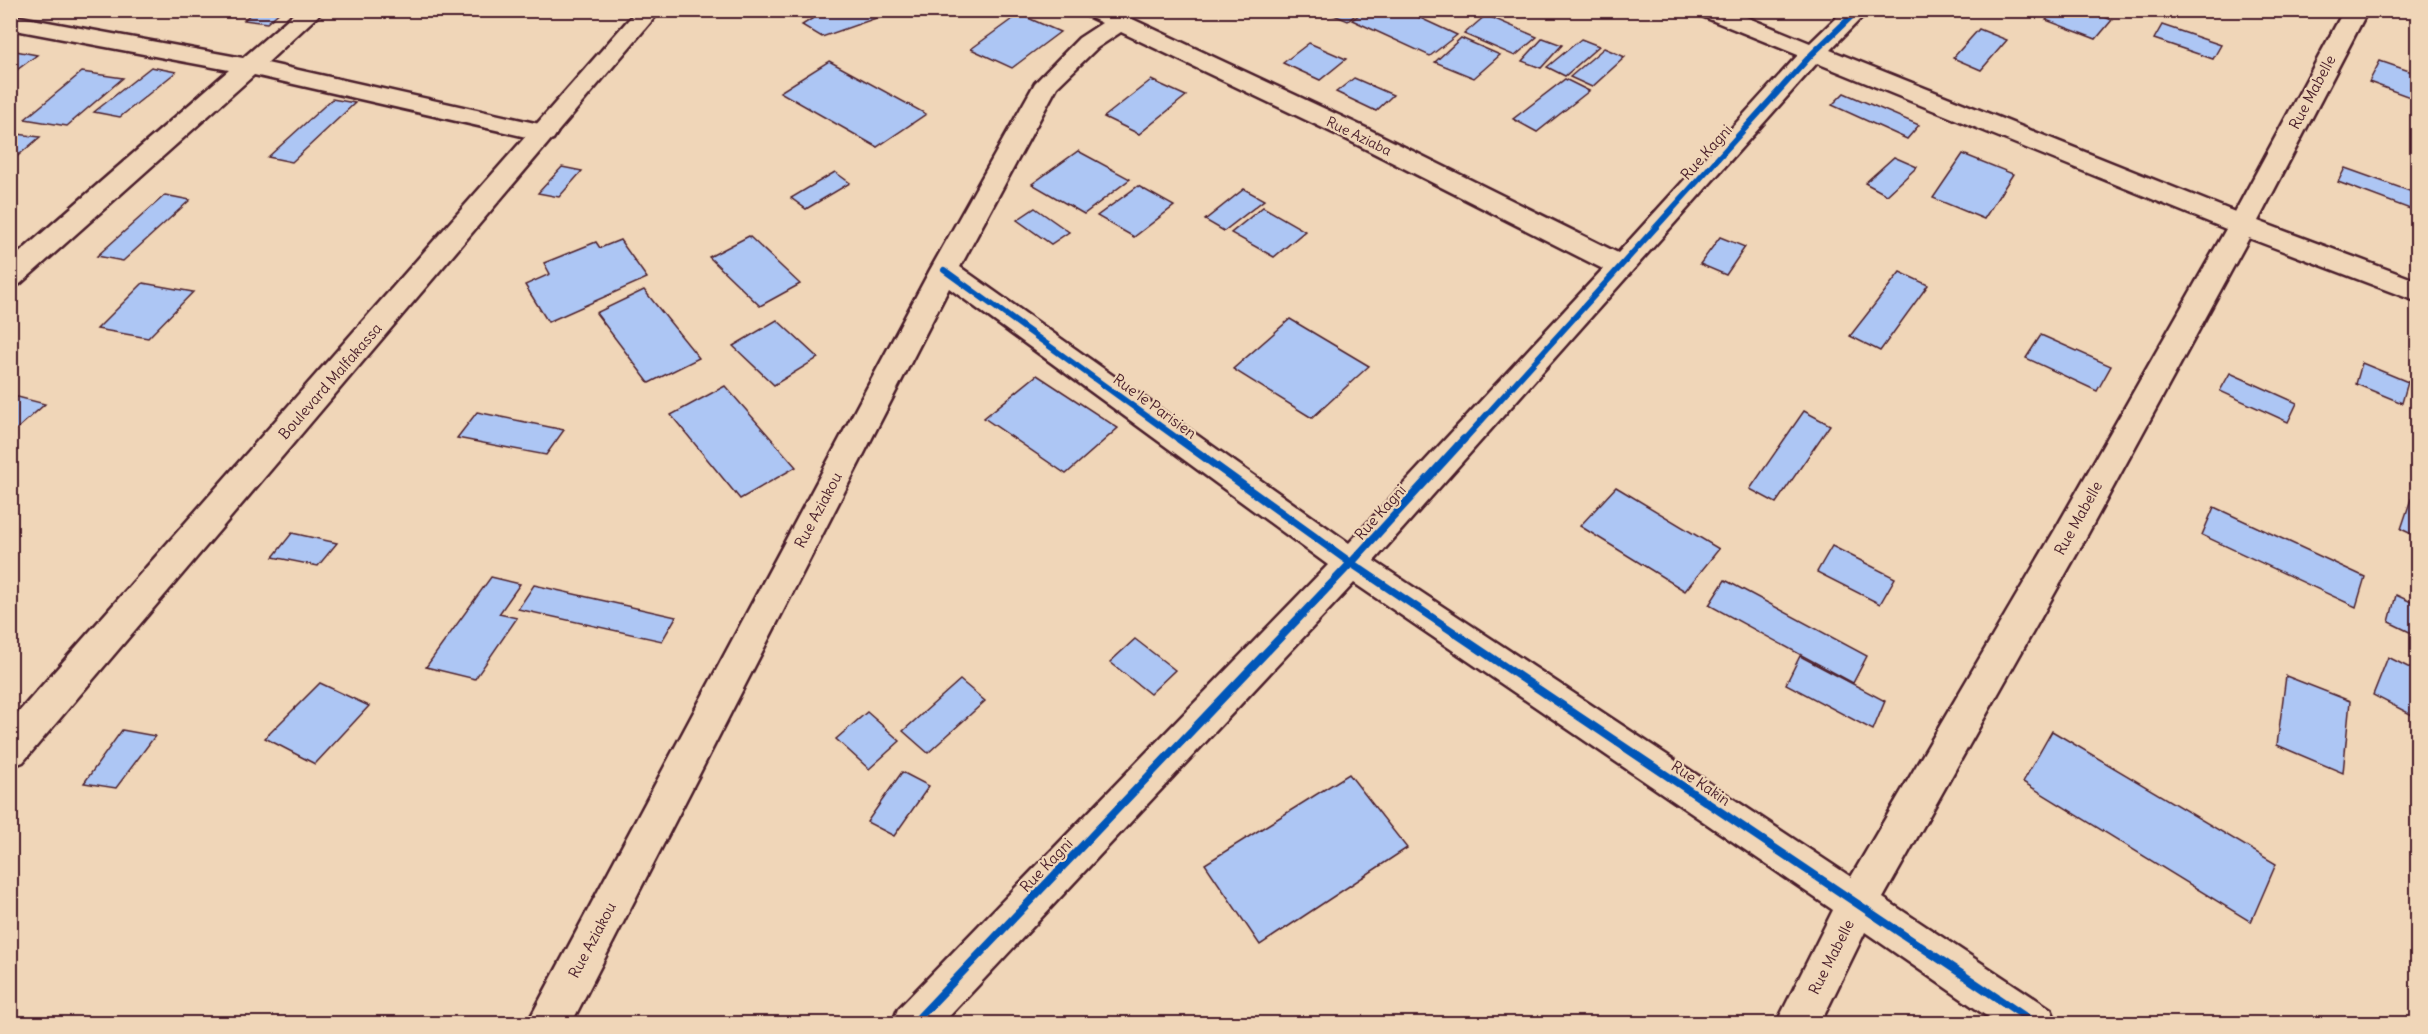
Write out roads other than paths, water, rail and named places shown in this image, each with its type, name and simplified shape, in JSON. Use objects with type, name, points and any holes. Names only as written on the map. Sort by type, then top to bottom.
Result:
[{"type":"street","points":[[10,277],[314,10]]},
{"type":"street","name":"Boulevard Malfakassa","points":[[10,750],[650,10]]},
{"type":"street","points":[[1707,10],[2242,225],[2418,292]]},
{"type":"street","name":"Rue Kagni","points":[[913,1023],[1351,564],[1622,267],[1812,54],[1858,10]]},
{"type":"street","name":"Rue Mabelle","points":[[1797,1023],[1857,905],[2067,540],[2242,225],[2356,10]]},
{"type":"street","name":"Rue Aziaba","points":[[1106,16],[1357,134],[1622,267]]},
{"type":"street","name":"Rue Aziakou","points":[[548,1023],[944,270],[1047,82],[1088,43],[1106,16]]},
{"type":"street","points":[[10,22],[250,67],[544,133]]},
{"type":"street","name":"Rue le Parisien","points":[[944,270],[1351,564]]},
{"type":"street","name":"Rue Kakin","points":[[1351,564],[2036,1023]]}]
